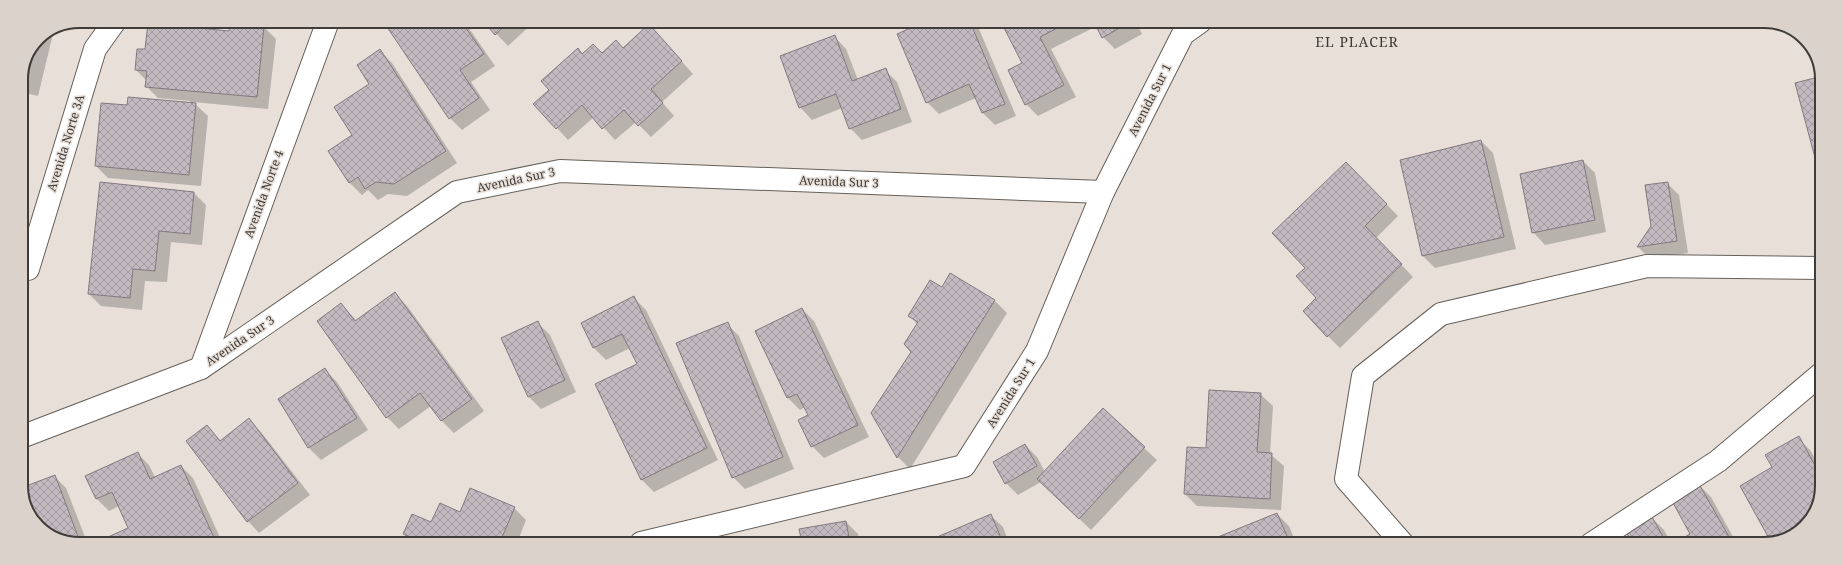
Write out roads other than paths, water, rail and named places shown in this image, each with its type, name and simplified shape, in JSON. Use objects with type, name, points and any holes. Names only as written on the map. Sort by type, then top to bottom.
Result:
[{"type":"street","name":"Avenida Norte 3A","points":[[28,269],[95,49],[109,28]]},
{"type":"street","name":"Avenida Norte 4","points":[[201,368],[325,28]]},
{"type":"street","name":"Avenida Sur 1","points":[[666,537],[964,466],[1037,352],[1102,192],[1183,34],[1192,28]]},
{"type":"street","name":"Avenida Sur 3","points":[[28,434],[201,368],[457,192],[560,170],[1102,192]]},
{"type":"street","points":[[1397,537],[1346,478],[1363,376],[1441,314],[1647,266],[1815,268]]},
{"type":"street","points":[[1602,537],[1718,461],[1815,378]]},
{"type":"district","name":"EL PLACER","points":[[1357,42]]}]
